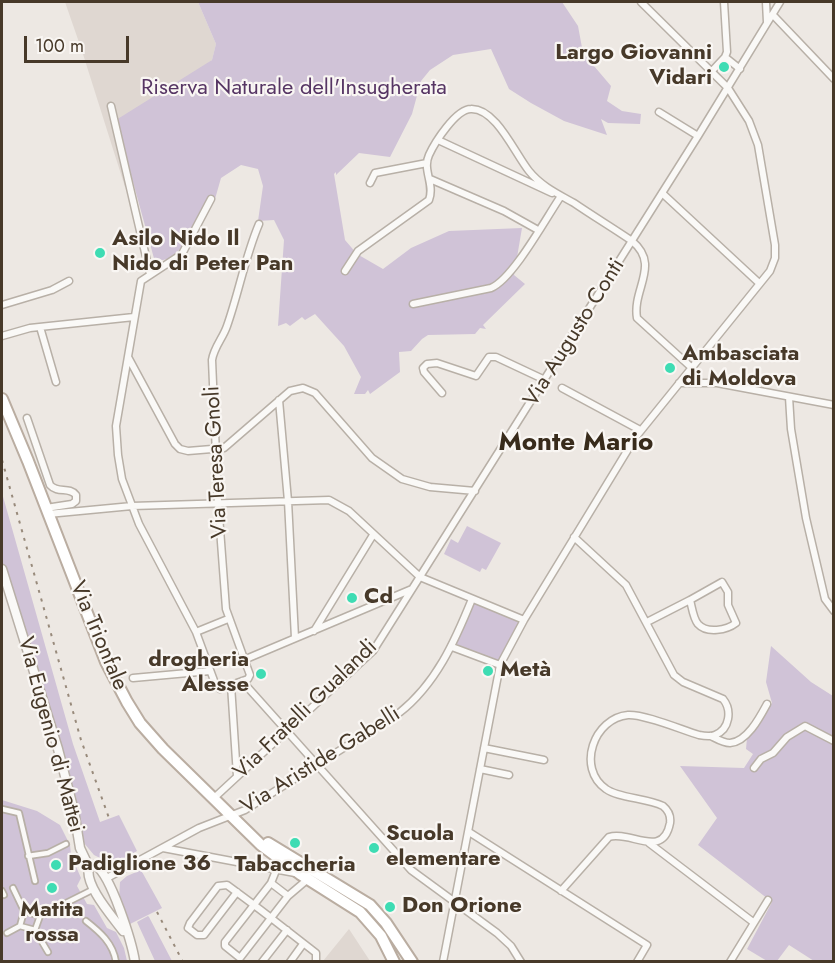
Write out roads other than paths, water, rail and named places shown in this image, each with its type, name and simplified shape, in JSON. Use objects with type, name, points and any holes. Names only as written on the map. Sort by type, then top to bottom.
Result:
[{"type":"main road","name":"Via Trionfale","points":[[2,399],[99,644],[129,707],[158,743],[265,848],[304,877],[363,914],[381,936],[394,962]]},
{"type":"main road","name":"Via Trionfale","points":[[251,835],[365,902],[386,923],[412,962]]},
{"type":"street","points":[[443,962],[500,665],[524,620],[640,430],[772,267],[776,253],[757,139],[749,121],[728,88],[641,2]]},
{"type":"street","points":[[711,72],[727,52],[724,2]]},
{"type":"street","points":[[766,2],[767,23]]},
{"type":"street","points":[[724,57],[740,69],[780,2]]},
{"type":"street","points":[[772,15],[834,79]]},
{"type":"street","name":"Via Augusto Conti","points":[[420,577],[740,69]]},
{"type":"street","points":[[111,106],[150,274]]},
{"type":"street","points":[[345,271],[358,251],[428,201],[431,196],[427,163],[438,140],[449,124],[462,112],[468,109],[479,110],[497,124],[532,176],[632,241],[642,251],[646,262],[636,310],[637,318],[692,368]]},
{"type":"street","points":[[659,112],[698,136]]},
{"type":"street","points":[[438,140],[541,190],[561,196]]},
{"type":"street","points":[[370,183],[375,173],[427,163]]},
{"type":"street","points":[[430,179],[504,211],[538,230]]},
{"type":"street","points":[[662,193],[759,283]]},
{"type":"street","points":[[413,304],[496,286],[520,258],[561,196]]},
{"type":"street","points":[[211,199],[182,254],[175,261],[142,279],[140,284],[116,437],[122,479],[140,527],[196,632],[217,688],[248,679],[250,675],[246,659],[413,588]]},
{"type":"street","name":"Via Teresa Gnoli","points":[[246,659],[228,619],[225,604],[218,502],[213,356],[224,336],[246,266],[249,249],[259,224]]},
{"type":"street","points":[[2,305],[52,290],[69,281]]},
{"type":"street","points":[[2,336],[40,327],[134,317]]},
{"type":"street","points":[[40,327],[56,382]]},
{"type":"street","points":[[127,356],[175,444],[186,451],[217,450],[227,447],[294,388],[310,390],[320,397],[372,458],[395,475],[421,486],[476,491]]},
{"type":"street","points":[[442,393],[424,372],[423,368],[427,364],[437,363],[476,376],[489,357],[496,357],[545,380]]},
{"type":"street","points":[[680,383],[712,382],[834,405]]},
{"type":"street","points":[[562,388],[640,430]]},
{"type":"street","points":[[789,397],[791,429],[806,518],[825,599],[834,611]]},
{"type":"street","points":[[279,400],[288,501],[295,638]]},
{"type":"street","points":[[27,418],[50,485],[57,491],[71,490],[76,495],[76,501],[72,504],[47,511]]},
{"type":"street","points":[[47,511],[326,499],[349,511],[420,577],[524,620]]},
{"type":"street","points":[[314,631],[373,535]]},
{"type":"street","points":[[574,537],[622,579],[676,677],[718,697],[727,705],[729,716],[726,724],[718,734],[710,736],[699,735],[630,715],[610,722],[596,737],[591,751],[591,761],[596,777],[603,786],[613,792],[657,803],[666,808],[669,813],[670,823],[665,835],[649,843]]},
{"type":"street","name":"Via Eugenio di Mattei","points":[[2,569],[61,759],[81,852],[89,867],[88,878],[103,904],[128,938]]},
{"type":"street","name":"Via Fratelli Gualandi","points":[[214,798],[371,654],[420,577]]},
{"type":"street","points":[[647,622],[722,582],[728,592],[728,605],[736,623],[718,629],[704,628],[696,621],[690,600]]},
{"type":"street","name":"Via Aristide Gabelli","points":[[107,878],[203,826],[232,817],[318,765],[408,706],[452,647],[472,599]]},
{"type":"street","points":[[196,632],[228,619]]},
{"type":"street","points":[[452,647],[500,665]]},
{"type":"street","points":[[133,678],[210,671]]},
{"type":"street","points":[[242,681],[411,870],[497,933],[511,946],[521,962]]},
{"type":"street","points":[[231,685],[237,776]]},
{"type":"street","points":[[710,736],[729,743],[741,738],[748,732],[767,704]]},
{"type":"street","points":[[754,768],[761,759],[773,753],[787,737],[805,726],[834,741]]},
{"type":"street","points":[[484,748],[544,760]]},
{"type":"street","points":[[480,769],[509,775]]},
{"type":"street","points":[[2,809],[19,813],[35,881]]},
{"type":"street","points":[[469,832],[647,945],[637,962]]},
{"type":"street","points":[[561,891],[609,837],[620,836],[649,843],[753,922]]},
{"type":"street","points":[[182,837],[181,845],[184,851]]},
{"type":"street","points":[[28,856],[48,854],[66,844]]},
{"type":"street","points":[[163,848],[277,868],[304,877],[238,960],[225,942],[271,883],[277,868]]},
{"type":"street","points":[[89,867],[93,865],[100,868],[114,892],[135,962]]},
{"type":"street","points":[[271,883],[288,896]]},
{"type":"street","points":[[237,892],[204,935],[196,936],[189,929],[190,923],[218,886],[225,884],[237,892],[253,904],[316,953],[316,962]]},
{"type":"street","points":[[13,888],[24,911],[20,926]]},
{"type":"street","points":[[35,930],[40,916],[94,889]]},
{"type":"street","points":[[103,904],[114,892]]},
{"type":"street","points":[[730,962],[768,900]]},
{"type":"street","points":[[24,911],[40,916]]},
{"type":"street","points":[[86,921],[103,934],[115,954],[116,962]]},
{"type":"street","points":[[7,933],[20,926],[35,930],[48,952]]},
{"type":"street","points":[[262,962],[287,930]]},
{"type":"street","points":[[290,962],[303,944]]},
{"type":"railway","points":[[2,460],[81,740],[109,818]]},
{"type":"railway","points":[[157,912],[183,962]]},
{"type":"place","name":"Largo Giovanni Vidari","points":[[724,67]]},
{"type":"place","name":"Asilo Nido Il Nido di Peter Pan","points":[[100,253]]},
{"type":"place","name":"Ambasciata di Moldova","points":[[670,368]]},
{"type":"place","name":"Cd","points":[[352,598]]},
{"type":"place","name":"Metà","points":[[488,671]]},
{"type":"place","name":"drogheria Alesse","points":[[261,674]]},
{"type":"place","name":"Tabaccheria","points":[[295,843]]},
{"type":"place","name":"Scuola elementare","points":[[374,848]]},
{"type":"place","name":"Padiglione 36","points":[[56,865]]},
{"type":"place","name":"Matita rossa","points":[[52,888]]},
{"type":"place","name":"Don Orione","points":[[390,907]]},
{"type":"district","name":"Monte Mario","points":[[576,444]]},
{"type":"park label","name":"Riserva Naturale dell'Insugherata","points":[[294,89]]}]
